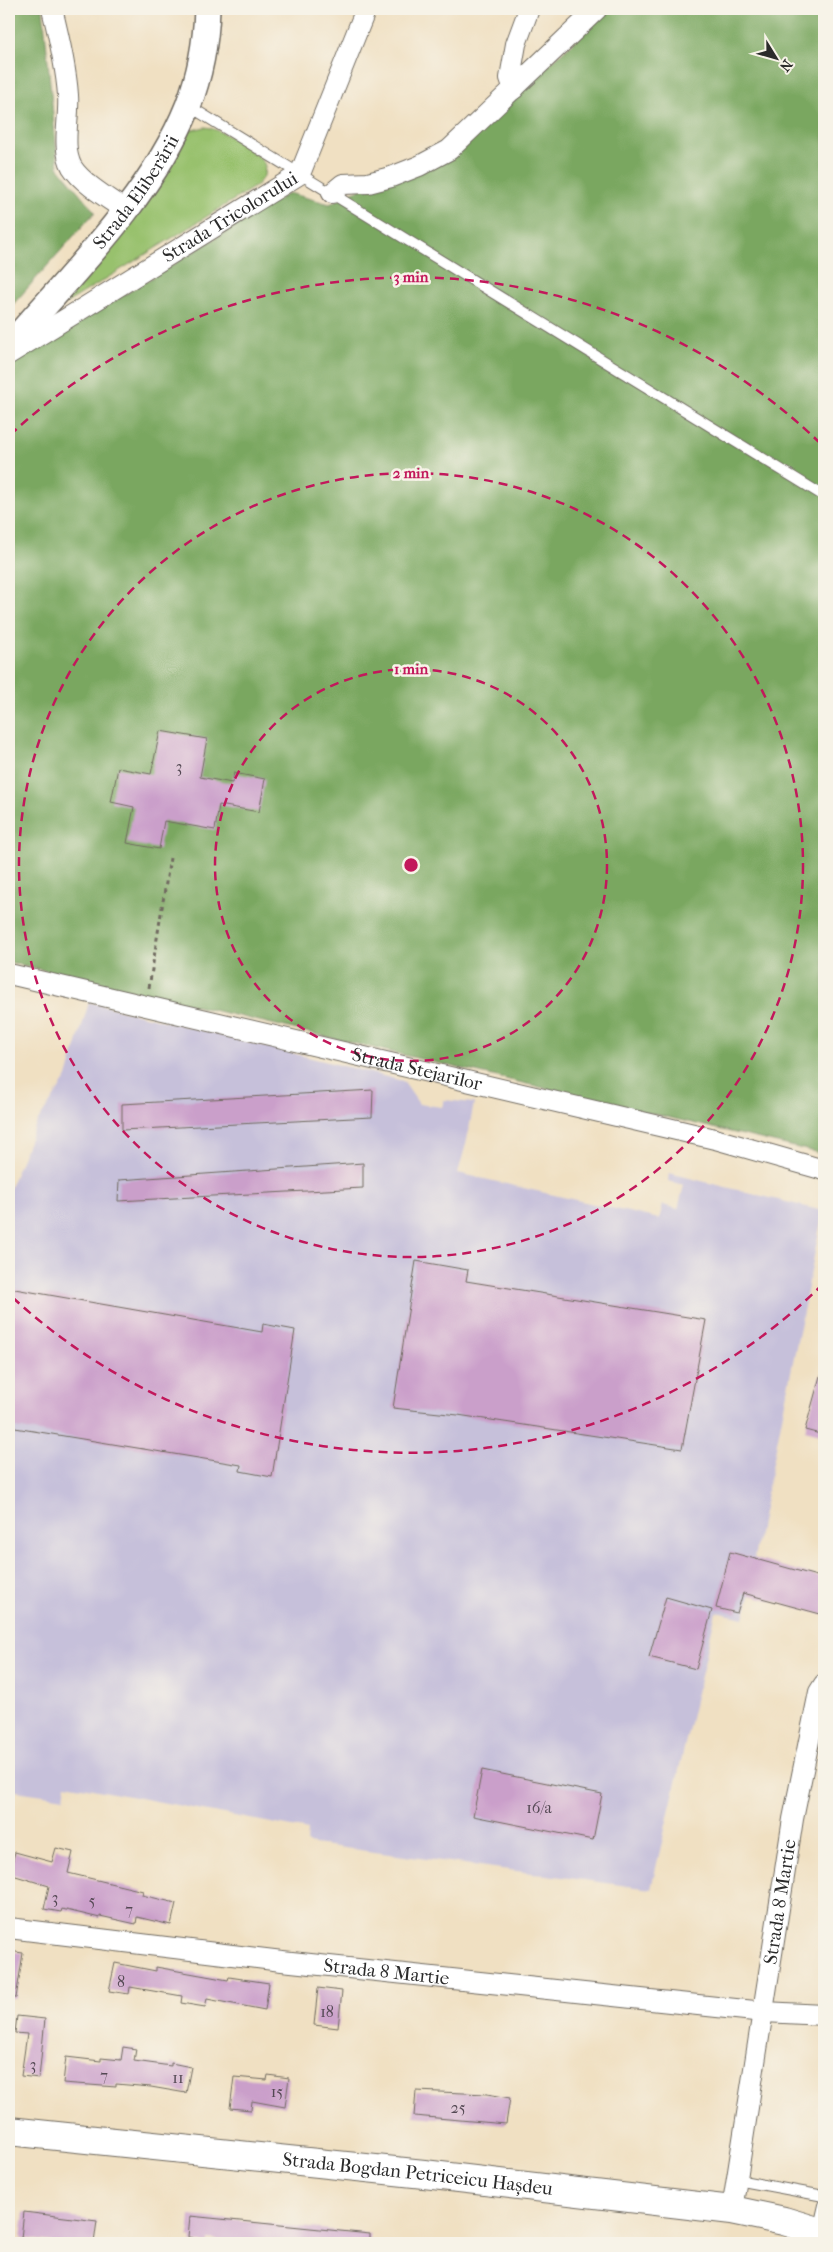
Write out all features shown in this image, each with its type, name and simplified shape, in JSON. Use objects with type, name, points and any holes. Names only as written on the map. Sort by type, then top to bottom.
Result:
[{"type":"main road","name":"Strada Bogdan Petriceicu Hașdeu","points":[[9,2131],[424,2174],[732,2210],[784,2221],[821,2232]]},
{"type":"street","points":[[52,9],[63,58],[68,95],[67,150],[72,167],[93,188],[125,210]]},
{"type":"street","name":"Strada Eliberării","points":[[9,346],[125,210],[157,165],[188,105],[199,68],[206,29],[207,9]]},
{"type":"street","name":"Strada Tricolorului","points":[[9,354],[300,174],[366,9]]},
{"type":"street","points":[[514,89],[510,78],[514,53],[529,9]]},
{"type":"street","points":[[332,193],[343,184],[368,182],[391,177],[419,166],[449,150],[597,9]]},
{"type":"street","name":"Strada Stejarilor","points":[[9,974],[715,1139],[824,1170]]},
{"type":"street","name":"Strada 8 Martie","points":[[732,2210],[793,1819],[819,1692],[824,1684]]},
{"type":"street","name":"Strada 8 Martie","points":[[9,1928],[292,1962],[764,2012],[824,2015]]},
{"type":"lane","points":[[188,105],[824,496]]},
{"type":"lane","points":[[737,2180],[824,2196]]},
{"type":"lane","points":[[821,2232],[824,2205]]},
{"type":"path","points":[[146,1006],[170,858]]},
{"type":"shaded area","points":[[89,1002],[403,1081],[419,1104],[442,1107],[444,1100],[474,1103],[458,1173],[659,1219],[663,1205],[678,1209],[684,1185],[668,1181],[669,1173],[823,1211],[754,1558],[760,1560],[744,1618],[716,1612],[651,1889],[307,1843],[308,1830],[66,1784],[64,1798],[9,1790],[9,1190],[36,1124],[67,1077]]},
{"type":"green space","points":[[9,9],[43,9],[58,167],[95,212],[9,309]]},
{"type":"green space","points":[[609,9],[824,9],[824,1154],[9,962],[9,366],[289,193],[330,204],[353,192],[451,155]]},
{"type":"green space","points":[[205,127],[211,128],[239,142],[262,161],[265,166],[264,176],[256,186],[57,309],[188,131]]},
{"type":"building","points":[[160,731],[207,739],[200,777],[232,783],[234,773],[265,779],[259,812],[219,805],[215,830],[164,821],[159,849],[127,843],[134,807],[111,802],[118,768],[151,774]]},
{"type":"building","points":[[373,1090],[372,1117],[122,1130],[122,1104]]},
{"type":"building","points":[[363,1163],[363,1188],[118,1201],[119,1180]]},
{"type":"building","points":[[416,1261],[468,1270],[466,1281],[706,1320],[682,1449],[458,1415],[393,1408]]},
{"type":"building","points":[[9,1288],[262,1332],[263,1324],[295,1330],[272,1477],[240,1471],[241,1465],[9,1427]]},
{"type":"building","points":[[820,1376],[824,1377],[824,1435],[805,1430]]},
{"type":"building","points":[[730,1552],[824,1578],[824,1615],[743,1593],[737,1613],[716,1608]]},
{"type":"building","points":[[666,1597],[712,1610],[696,1669],[649,1657]]},
{"type":"building","points":[[482,1770],[602,1794],[593,1840],[473,1816]]},
{"type":"building","points":[[56,1848],[73,1852],[68,1873],[143,1891],[142,1895],[176,1903],[171,1925],[137,1917],[136,1924],[62,1909],[61,1912],[44,1909],[49,1886],[9,1874],[15,1852],[52,1862]]},
{"type":"building","points":[[9,1951],[23,1953],[16,1998],[9,1998]]},
{"type":"building","points":[[115,1963],[156,1971],[156,1967],[228,1980],[229,1977],[269,1983],[265,2010],[207,1999],[205,2007],[181,2003],[182,1996],[130,1987],[129,1994],[109,1991]]},
{"type":"building","points":[[318,1988],[342,1991],[338,2028],[314,2025]]},
{"type":"building","points":[[17,2016],[45,2019],[39,2078],[21,2076],[27,2034],[15,2033]]},
{"type":"building","points":[[123,2047],[136,2049],[134,2061],[171,2066],[171,2063],[191,2067],[186,2093],[116,2084],[116,2087],[63,2083],[66,2057],[101,2061],[101,2058],[121,2060]]},
{"type":"building","points":[[268,2075],[289,2078],[285,2107],[252,2101],[251,2110],[230,2108],[234,2077],[267,2080]]},
{"type":"building","points":[[416,2091],[487,2094],[510,2098],[506,2124],[414,2116]]},
{"type":"building","points":[[24,2212],[97,2221],[94,2243],[60,2243],[21,2238]]},
{"type":"building","points":[[190,2216],[370,2234],[370,2243],[250,2243],[208,2239],[208,2243],[191,2243],[192,2238],[188,2237]]}]
